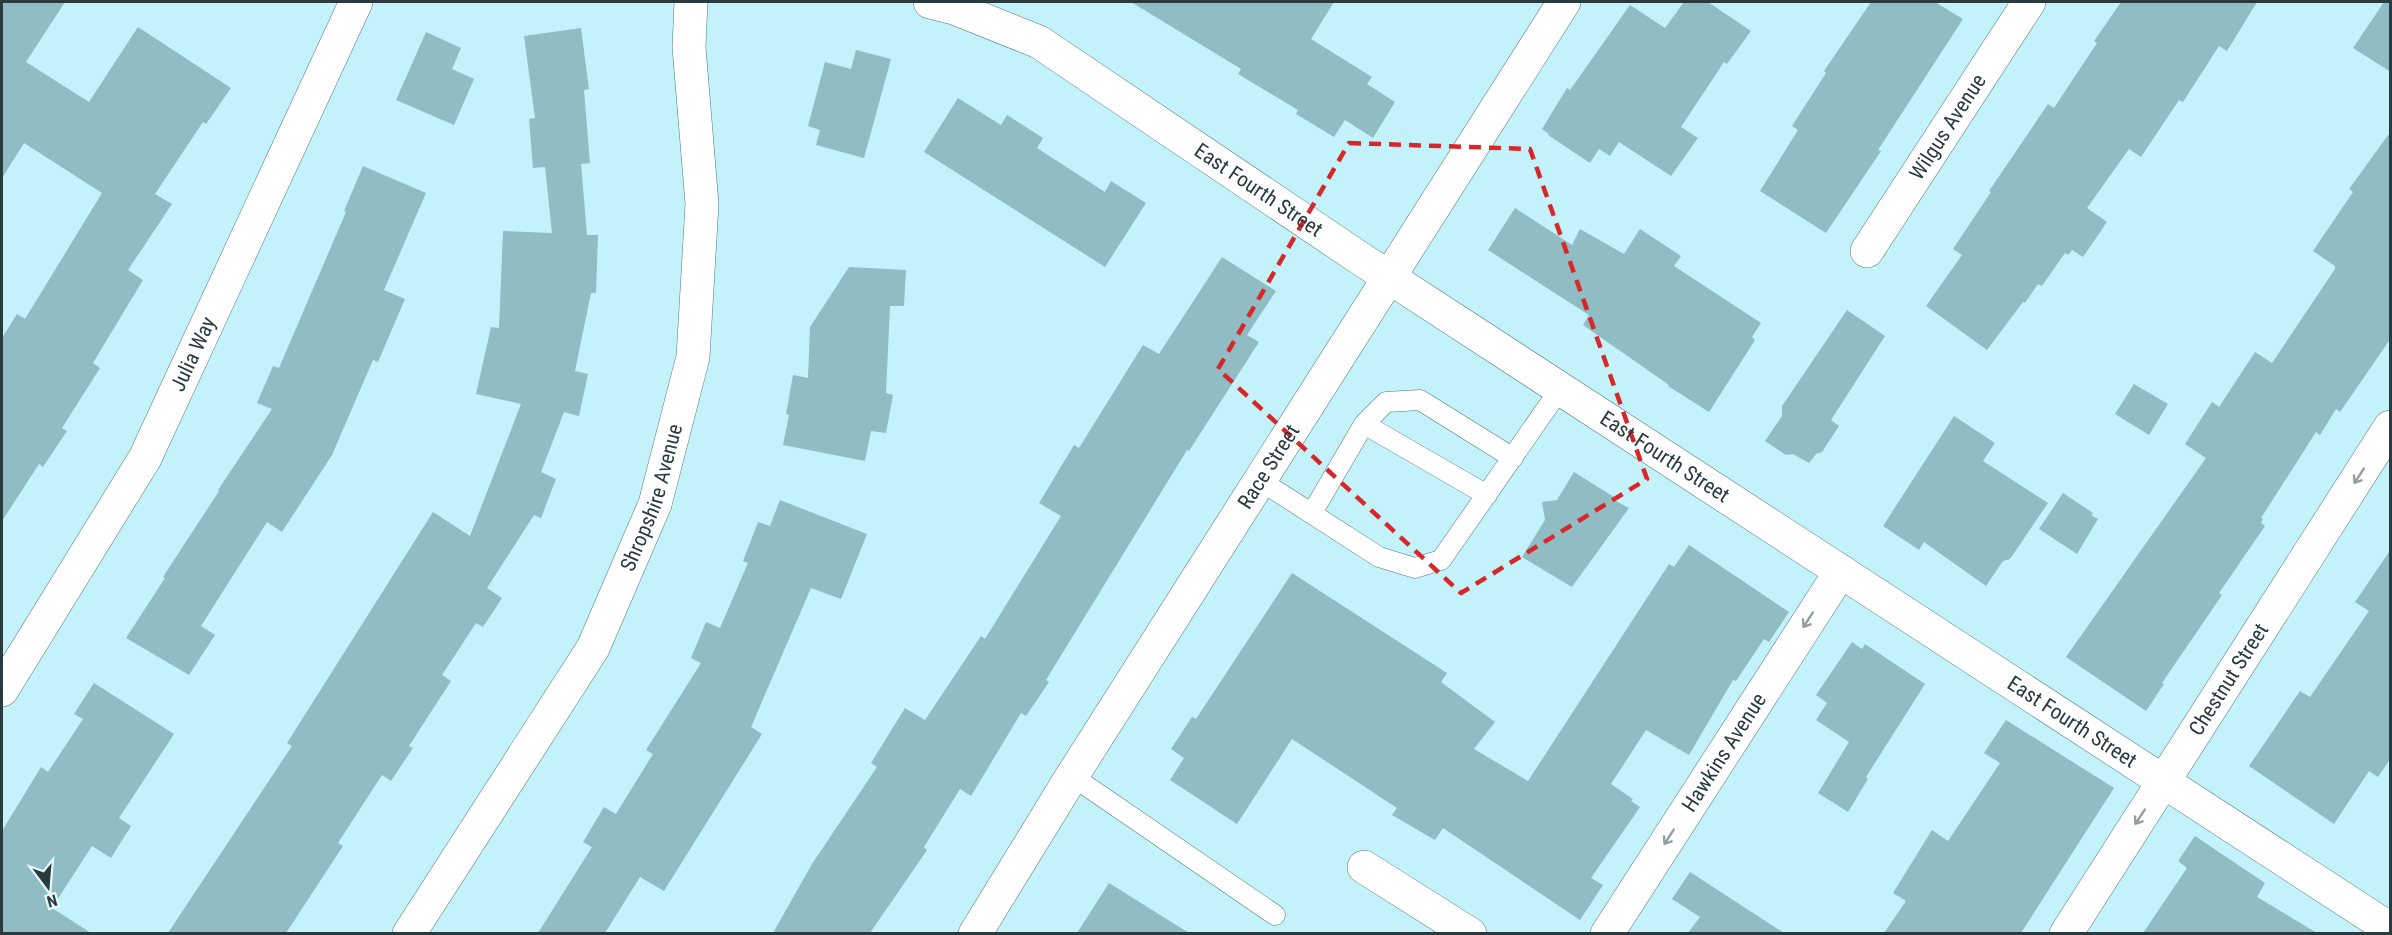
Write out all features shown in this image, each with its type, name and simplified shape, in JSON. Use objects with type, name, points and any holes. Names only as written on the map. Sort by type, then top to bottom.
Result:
[{"type":"street","name":"Julia Way","points":[[2,690],[145,458],[356,2]]},
{"type":"street","name":"Shropshire Avenue","points":[[409,933],[593,648],[656,504],[693,357],[702,204],[689,47],[691,2]]},
{"type":"street","name":"East Fourth Street","points":[[930,2],[954,8],[1039,42],[1389,278],[2391,929]]},
{"type":"street","name":"Race Street","points":[[975,933],[1072,776],[1564,2]]},
{"type":"street","name":"Wilgus Avenue","points":[[1868,251],[2029,2]]},
{"type":"street","name":"Chestnut Street","points":[[2066,933],[2391,427]]},
{"type":"street","name":"Hawkins Avenue","points":[[1607,933],[1841,571]]},
{"type":"street","points":[[1364,867],[1470,933]]},
{"type":"lane","points":[[1261,481],[1379,557],[1415,568],[1441,560],[1560,389]]},
{"type":"lane","points":[[1312,513],[1364,424],[1386,402],[1420,400],[1513,458]]},
{"type":"lane","points":[[1364,424],[1487,495]]},
{"type":"lane","points":[[1072,776],[1275,915]]},
{"type":"highlighted area","points":[[1349,143],[1530,149],[1647,479],[1461,593],[1218,369]]},
{"type":"building","points":[[2,2],[65,2],[26,62],[89,102],[138,27],[231,88],[206,124],[203,122],[155,194],[172,204],[128,270],[143,280],[93,363],[100,368],[62,428],[67,431],[43,467],[39,464],[2,521],[2,338],[17,314],[25,319],[102,193],[24,143],[2,178]]},
{"type":"building","points":[[1131,2],[1334,2],[1311,39],[1372,77],[1367,84],[1395,102],[1373,138],[1345,120],[1334,137],[1296,114],[1298,110],[1238,74],[1241,69]]},
{"type":"building","points":[[1684,2],[1708,2],[1751,31],[1727,64],[1724,62],[1681,127],[1698,138],[1671,176],[1619,142],[1610,156],[1599,149],[1590,163],[1542,129],[1567,88],[1570,90],[1630,5],[1665,28]]},
{"type":"building","points":[[1871,2],[1935,2],[1963,19],[1878,150],[1881,151],[1826,233],[1760,191],[1798,130],[1792,126],[1826,73],[1824,71]]},
{"type":"building","points":[[2121,2],[2257,2],[2227,51],[2219,46],[2183,102],[2179,100],[2141,157],[2129,149],[2087,208],[2107,222],[2083,257],[2072,250],[2068,255],[2065,253],[2042,286],[2038,284],[1987,350],[1926,306],[1962,255],[1953,249],[1991,192],[1989,191],[2048,104],[2054,108],[2097,43],[2094,41]]},
{"type":"building","points":[[2384,2],[2391,2],[2391,72],[2353,48]]},
{"type":"building","points":[[581,28],[589,89],[584,90],[590,163],[581,164],[587,235],[598,235],[596,293],[591,293],[575,371],[588,374],[579,416],[564,412],[541,472],[556,479],[541,518],[534,515],[487,588],[502,598],[483,627],[476,623],[442,675],[451,681],[409,746],[413,748],[391,781],[382,775],[338,843],[343,846],[286,933],[168,933],[292,746],[287,743],[433,512],[470,536],[521,404],[476,394],[491,327],[499,328],[503,231],[552,233],[545,167],[533,168],[529,119],[535,118],[524,36]]},
{"type":"building","points":[[426,32],[461,48],[452,69],[474,79],[454,125],[396,100]]},
{"type":"building","points":[[856,50],[891,59],[864,158],[816,145],[820,130],[808,126],[825,62],[851,69]]},
{"type":"building","points":[[958,98],[1001,125],[1007,115],[1043,138],[1037,148],[1105,192],[1111,181],[1146,203],[1105,267],[924,152]]},
{"type":"building","points":[[2391,131],[2391,338],[2340,412],[2336,409],[2320,435],[2316,432],[2261,518],[2263,519],[2261,523],[2265,526],[2219,593],[2222,595],[2162,683],[2164,684],[2146,711],[2066,657],[2206,458],[2185,444],[2212,402],[2219,407],[2255,352],[2272,363],[2335,269],[2335,266],[2313,251],[2353,192],[2349,189]]},
{"type":"building","points":[[363,166],[426,193],[384,290],[405,299],[378,362],[373,360],[332,455],[282,532],[267,522],[201,626],[215,635],[189,675],[126,638],[218,490],[272,409],[257,403],[273,366],[279,368],[346,212],[344,211]]},
{"type":"building","points":[[1515,208],[1572,245],[1580,229],[1624,254],[1640,229],[1681,256],[1674,266],[1761,323],[1752,337],[1755,340],[1709,412],[1668,386],[1583,325],[1589,315],[1488,250]]},
{"type":"building","points":[[1222,257],[1276,291],[1247,335],[1259,342],[1189,451],[1187,450],[1046,680],[1049,682],[1026,716],[1021,713],[971,796],[960,789],[924,847],[927,850],[870,933],[773,933],[812,864],[877,767],[871,763],[905,708],[925,720],[981,636],[985,639],[1061,516],[1039,503],[1074,445],[1079,448],[1143,345],[1159,354]]},
{"type":"building","points":[[849,267],[906,270],[904,306],[890,306],[886,393],[893,395],[886,433],[871,431],[865,461],[783,445],[793,375],[808,378],[810,327]]},
{"type":"building","points":[[1847,310],[1885,336],[1831,420],[1839,426],[1822,452],[1816,454],[1809,463],[1793,454],[1786,455],[1765,441],[1782,416],[1782,406]]},
{"type":"building","points":[[2134,384],[2168,404],[2149,435],[2115,414]]},
{"type":"building","points":[[1954,416],[1995,443],[1983,461],[2048,503],[2010,559],[2003,561],[1986,586],[1924,542],[1919,550],[1883,526]]},
{"type":"building","points":[[1574,472],[1629,508],[1572,587],[1522,557],[1545,520],[1542,502],[1557,500]]},
{"type":"building","points":[[2063,493],[2093,513],[2091,515],[2098,519],[2077,554],[2039,529]]},
{"type":"building","points":[[780,500],[867,534],[841,599],[811,588],[751,727],[762,734],[664,891],[640,877],[605,933],[538,933],[592,847],[583,842],[604,807],[616,814],[653,754],[646,750],[701,663],[691,658],[706,622],[720,628],[748,563],[743,561],[758,522],[770,526]]},
{"type":"building","points":[[1689,545],[1789,612],[1769,642],[1764,639],[1736,681],[1733,680],[1689,755],[1646,730],[1611,784],[1633,799],[1631,801],[1640,807],[1591,878],[1603,885],[1580,920],[1443,828],[1435,840],[1392,815],[1397,808],[1292,739],[1237,824],[1170,780],[1184,758],[1171,749],[1192,717],[1196,719],[1292,573],[1447,673],[1441,682],[1495,722],[1474,749],[1528,781],[1669,564],[1674,567]]},
{"type":"building","points":[[2391,549],[2391,758],[2378,777],[2369,771],[2334,824],[2249,766],[2300,691],[2310,697],[2369,611],[2355,602]]},
{"type":"building","points":[[1852,642],[1862,649],[1865,644],[1925,684],[1866,777],[1868,779],[1848,812],[1818,793],[1849,742],[1816,720],[1827,703],[1816,695]]},
{"type":"building","points":[[94,683],[174,734],[119,818],[131,826],[111,858],[92,846],[52,908],[91,933],[2,933],[2,831],[41,767],[48,772],[83,719],[74,714]]},
{"type":"building","points":[[2006,720],[2114,788],[2021,933],[1884,933],[1906,901],[1893,893],[1932,830],[1948,841],[2000,763],[1984,753]]},
{"type":"building","points":[[2195,836],[2265,883],[2257,897],[2317,933],[2143,933],[2187,868],[2178,861]]},
{"type":"building","points":[[1690,872],[1784,933],[1688,933],[1700,917],[1672,899]]},
{"type":"building","points":[[1109,883],[1189,933],[1077,933]]}]
